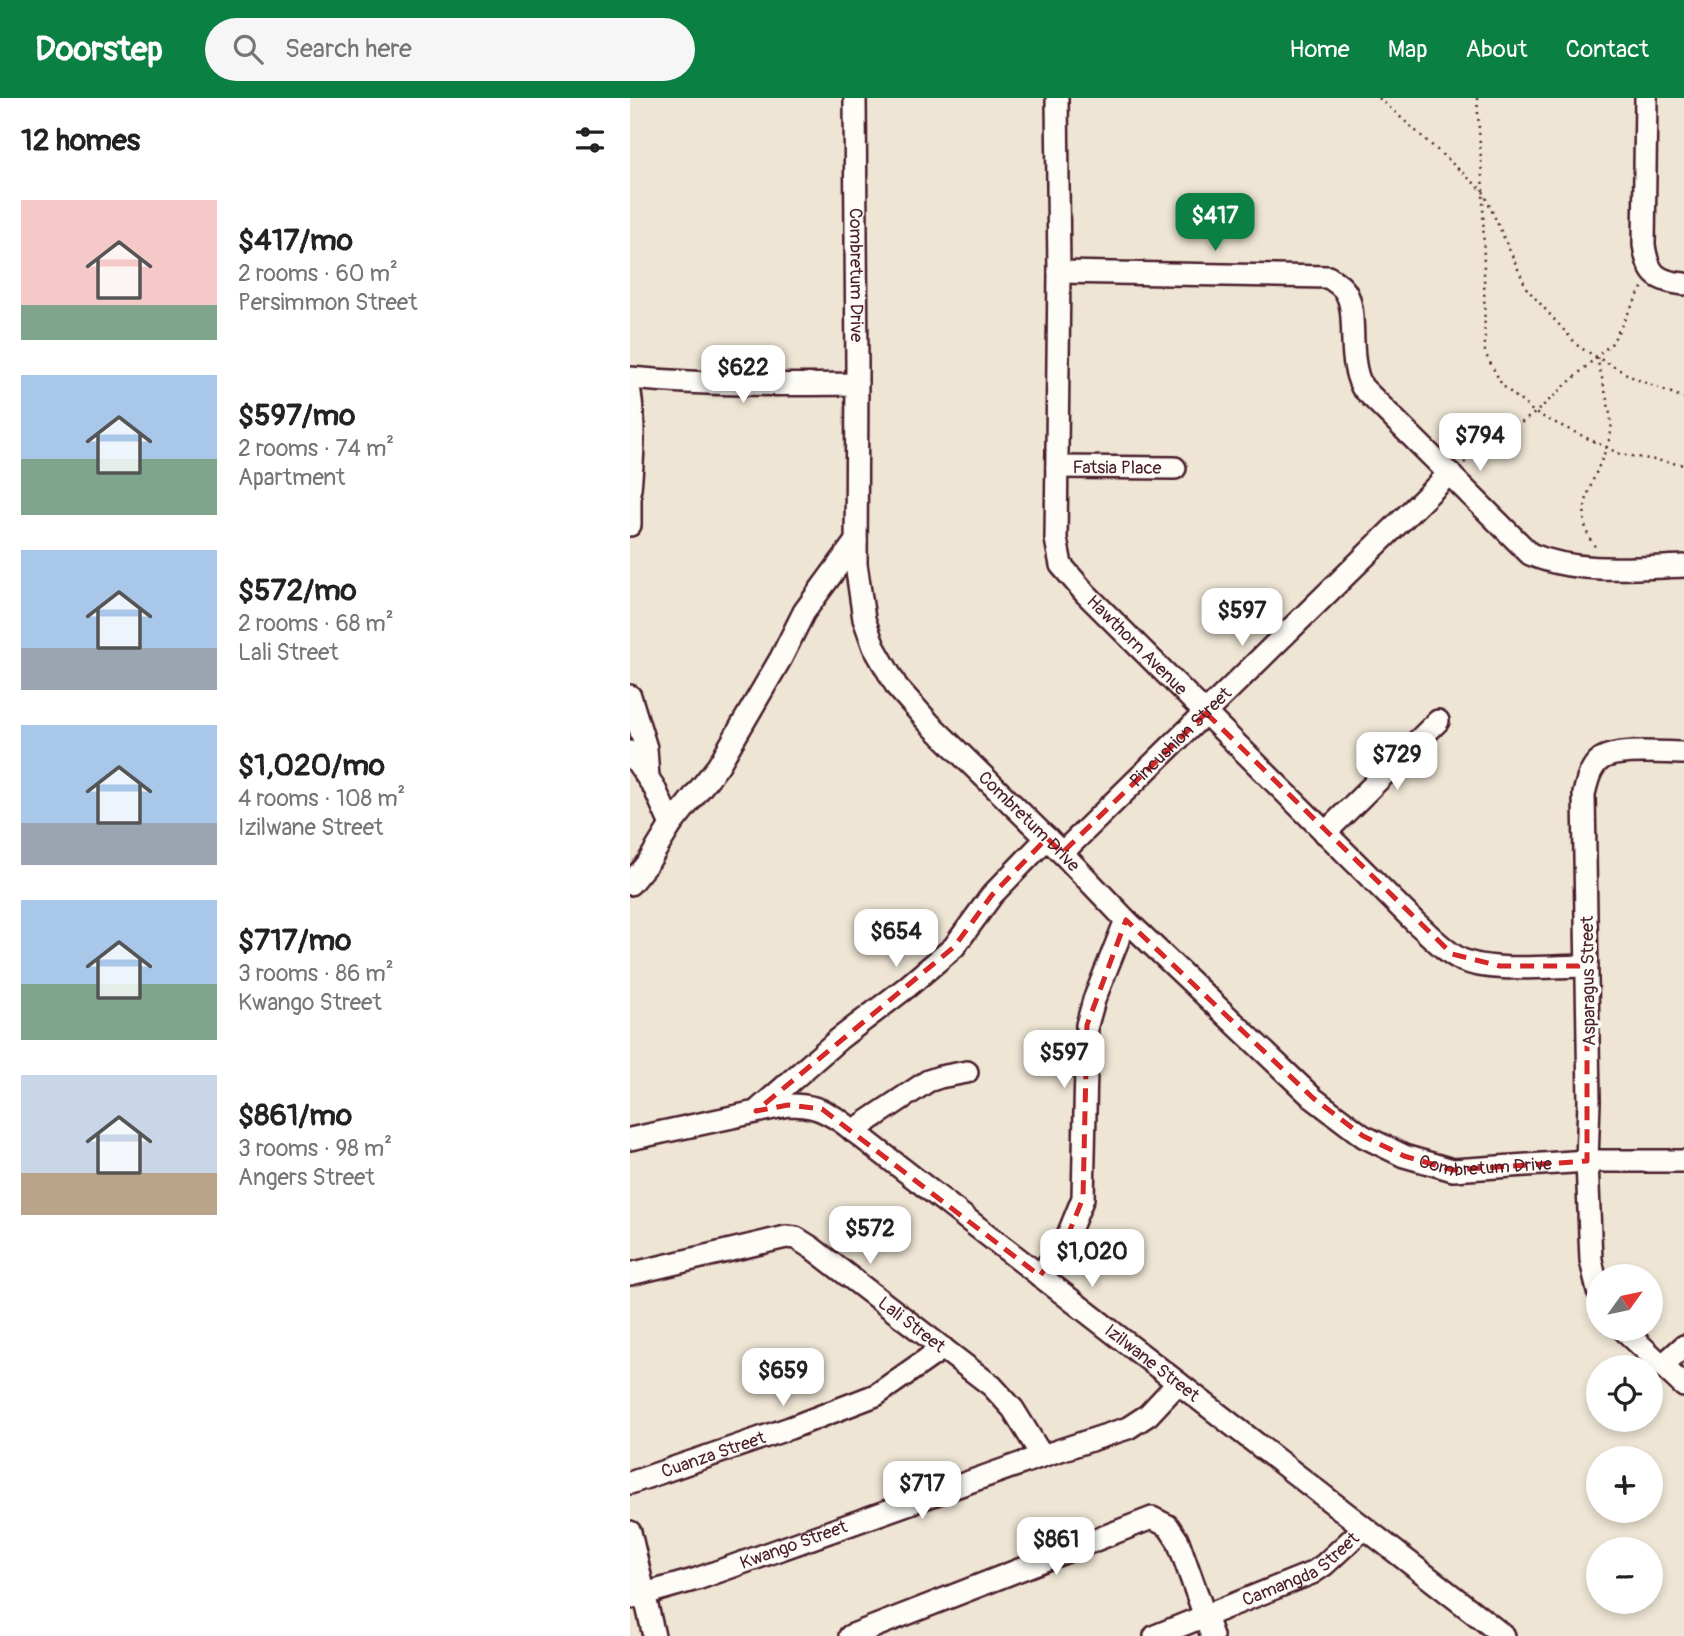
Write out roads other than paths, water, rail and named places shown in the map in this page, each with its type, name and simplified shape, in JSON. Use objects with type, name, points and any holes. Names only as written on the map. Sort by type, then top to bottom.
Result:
[{"type":"street","name":"Combretum Drive","points":[[855,98],[856,564],[864,619],[874,647],[897,687],[929,723],[1126,920],[1313,1098],[1363,1136],[1404,1156],[1453,1170],[1587,1161],[1684,1161]]},
{"type":"street","name":"Hawthorn Avenue","points":[[1057,98],[1059,272],[1056,539],[1061,565],[1325,833],[1416,923],[1452,954],[1465,961],[1520,967],[1587,966]]},
{"type":"street","points":[[1646,98],[1644,245],[1650,271],[1662,280],[1684,284]]},
{"type":"street","points":[[1059,272],[1328,277],[1346,292],[1350,303],[1352,358],[1362,387],[1530,554],[1550,562],[1625,568],[1684,566]]},
{"type":"street","points":[[630,378],[780,385],[857,384]]},
{"type":"street","points":[[630,394],[634,449],[630,489]]},
{"type":"street","name":"Fatsia Place","points":[[1057,467],[1175,468]]},
{"type":"street","name":"Pincushion Street","points":[[756,1111],[839,1039],[954,947],[992,895],[1054,846],[1206,713],[1450,473]]},
{"type":"street","points":[[630,499],[630,525]]},
{"type":"street","points":[[630,884],[649,861],[671,825],[718,766],[781,658],[804,612],[856,541]]},
{"type":"street","points":[[630,696],[646,748],[648,778]]},
{"type":"street","points":[[1325,833],[1438,721]]},
{"type":"street","points":[[630,752],[648,778],[671,825]]},
{"type":"street","name":"Asparagus Street","points":[[1592,1264],[1587,1161],[1589,1101],[1584,794],[1587,779],[1594,766],[1605,757],[1619,753],[1684,753]]},
{"type":"street","points":[[1040,1276],[1068,1235],[1083,1198],[1087,1025],[1094,1000],[1126,920]]},
{"type":"street","points":[[853,1131],[928,1081],[967,1072]]},
{"type":"street","name":"Izilwane Street","points":[[630,1139],[788,1105],[822,1109],[1504,1636]]},
{"type":"street","name":"Lali Street","points":[[630,1274],[771,1240],[796,1238],[1004,1398],[1042,1456]]},
{"type":"street","points":[[1636,1341],[1651,1355]]},
{"type":"street","points":[[1684,1346],[1663,1366],[1684,1386]]},
{"type":"street","name":"Cuanza Street","points":[[630,1483],[790,1428],[876,1395],[943,1349]]},
{"type":"street","name":"Kwango Street","points":[[637,1597],[697,1579],[1042,1456],[1128,1429],[1148,1415],[1178,1383]]},
{"type":"street","points":[[850,1636],[1152,1518],[1168,1526],[1178,1541],[1208,1626]]},
{"type":"street","name":"Camangda Street","points":[[1155,1636],[1208,1626],[1312,1573],[1364,1528]]},
{"type":"street","points":[[630,1532],[637,1597],[654,1636]]}]
